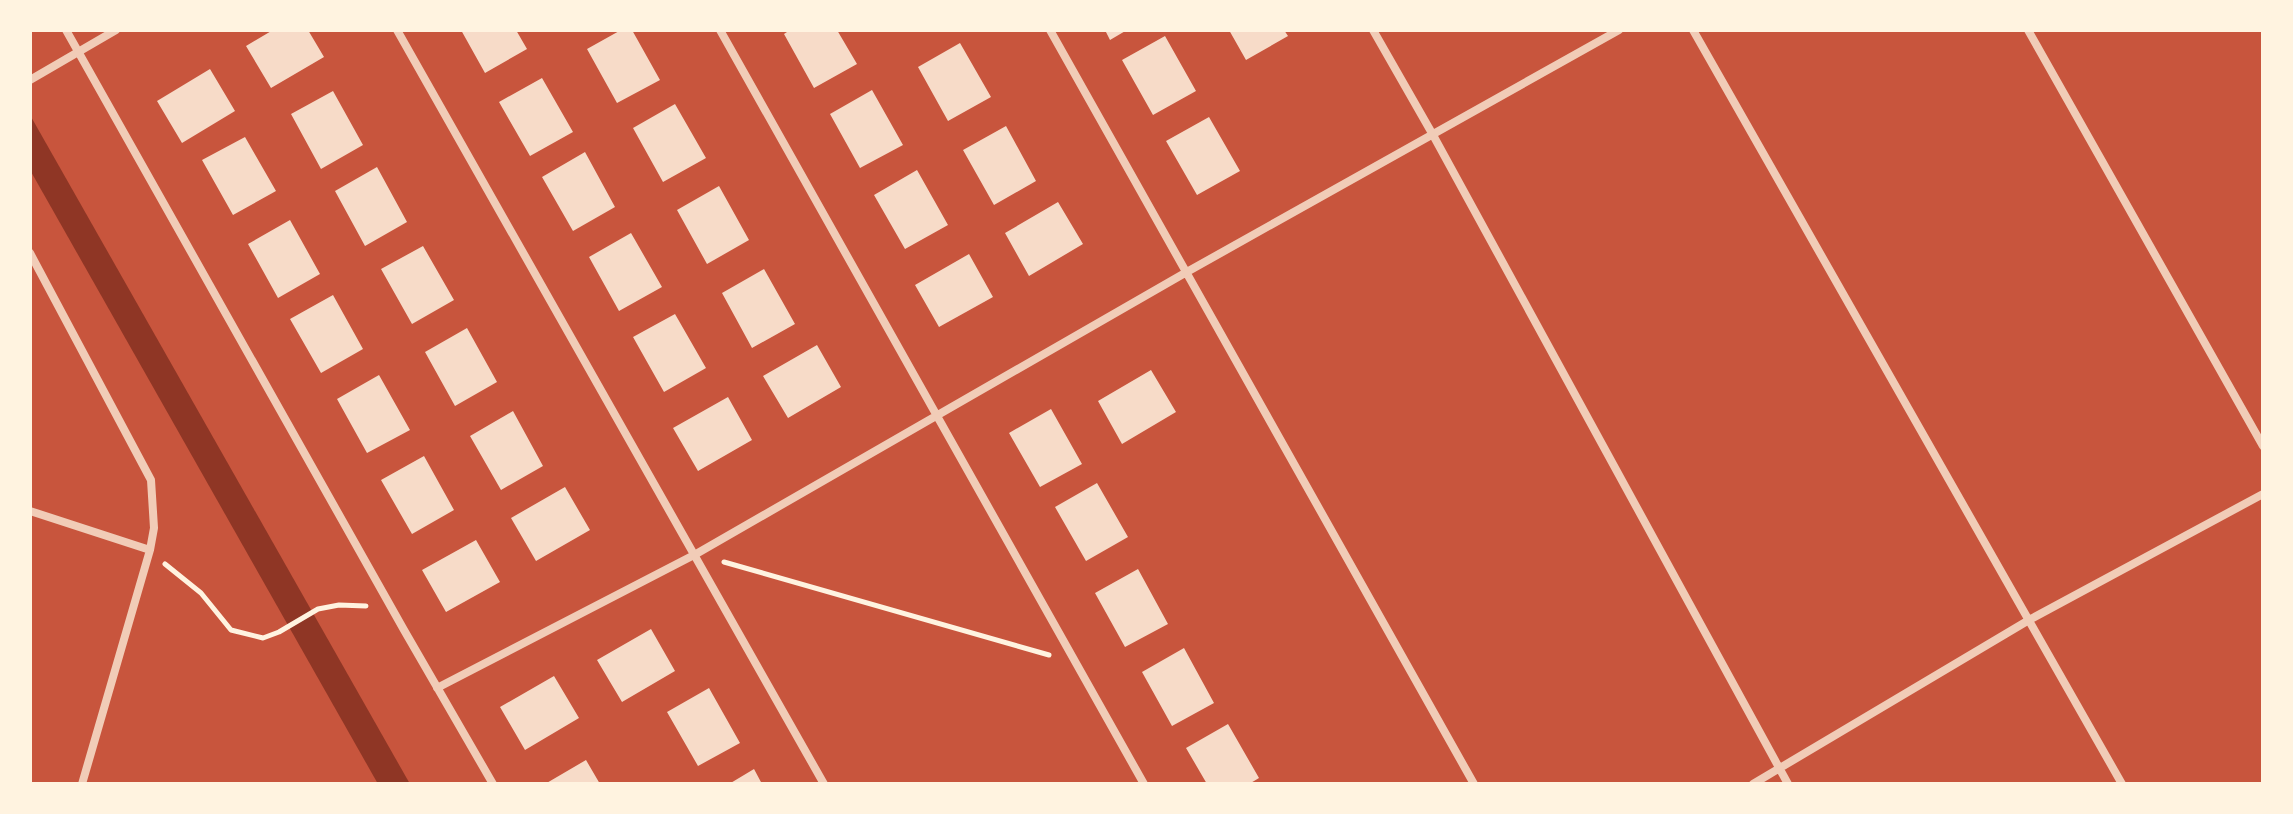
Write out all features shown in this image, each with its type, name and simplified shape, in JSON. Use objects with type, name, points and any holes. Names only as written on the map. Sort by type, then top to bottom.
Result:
[{"type":"street","points":[[66,30],[493,784]]},
{"type":"street","points":[[34,78],[116,30]]},
{"type":"street","points":[[397,30],[824,784]]},
{"type":"street","points":[[720,30],[1144,784]]},
{"type":"street","points":[[1050,30],[1474,784]]},
{"type":"street","points":[[1373,30],[1788,784]]},
{"type":"street","points":[[437,688],[696,554],[1185,273],[1619,30]]},
{"type":"street","points":[[1693,30],[2122,784]]},
{"type":"street","points":[[2028,30],[2263,446]]},
{"type":"street","points":[[30,253],[151,480],[154,528],[150,550],[82,784]]},
{"type":"street","points":[[1753,784],[2029,620],[2263,494]]},
{"type":"street","points":[[30,511],[150,550]]},
{"type":"path","points":[[150,550],[201,593],[231,630],[263,638],[318,609],[364,604],[404,630]]},
{"type":"path","points":[[696,554],[1077,663]]},
{"type":"shaded area","points":[[30,115],[410,784],[378,784],[30,170]]},
{"type":"building","points":[[273,30],[308,30],[324,57],[271,88],[246,46]]},
{"type":"building","points":[[461,30],[516,30],[527,49],[485,73]]},
{"type":"building","points":[[621,30],[632,30],[660,80],[617,103],[587,49]]},
{"type":"building","points":[[790,30],[837,30],[857,64],[814,88],[784,34]]},
{"type":"building","points":[[1105,30],[1127,30],[1110,40]]},
{"type":"building","points":[[1229,30],[1284,30],[1288,36],[1246,60]]},
{"type":"building","points":[[1165,36],[1196,91],[1153,115],[1122,60]]},
{"type":"building","points":[[960,43],[991,97],[948,121],[918,67]]},
{"type":"building","points":[[210,69],[235,111],[182,143],[157,101]]},
{"type":"building","points":[[542,78],[573,132],[530,156],[499,102]]},
{"type":"building","points":[[872,90],[903,145],[860,168],[830,114]]},
{"type":"building","points":[[333,91],[363,145],[321,169],[291,114]]},
{"type":"building","points":[[675,104],[706,158],[663,182],[633,128]]},
{"type":"building","points":[[1209,117],[1240,171],[1197,195],[1166,141]]},
{"type":"building","points":[[1006,126],[1036,181],[994,205],[963,150]]},
{"type":"building","points":[[245,137],[276,191],[233,215],[202,160]]},
{"type":"building","points":[[585,152],[615,207],[573,231],[542,177]]},
{"type":"building","points":[[377,167],[407,222],[365,246],[335,191]]},
{"type":"building","points":[[917,170],[948,225],[905,249],[874,195]]},
{"type":"building","points":[[719,186],[749,240],[707,264],[677,210]]},
{"type":"building","points":[[1058,202],[1083,244],[1029,276],[1005,233]]},
{"type":"building","points":[[290,220],[320,274],[278,298],[248,244]]},
{"type":"building","points":[[631,233],[662,287],[619,311],[589,257]]},
{"type":"building","points":[[423,246],[454,300],[412,324],[381,269]]},
{"type":"building","points":[[969,254],[993,297],[939,327],[915,285]]},
{"type":"building","points":[[764,269],[795,324],[752,348],[722,293]]},
{"type":"building","points":[[333,295],[363,349],[321,373],[290,319]]},
{"type":"building","points":[[675,314],[706,368],[664,392],[633,337]]},
{"type":"building","points":[[467,328],[497,382],[455,406],[425,352]]},
{"type":"building","points":[[817,345],[841,387],[788,418],[763,376]]},
{"type":"building","points":[[1151,370],[1176,412],[1122,444],[1098,401]]},
{"type":"building","points":[[379,375],[410,430],[367,453],[337,399]]},
{"type":"building","points":[[728,397],[752,440],[698,471],[673,428]]},
{"type":"building","points":[[1051,409],[1082,464],[1040,487],[1009,433]]},
{"type":"building","points":[[513,411],[543,466],[501,490],[470,436]]},
{"type":"building","points":[[424,456],[454,510],[412,534],[381,480]]},
{"type":"building","points":[[1097,483],[1128,537],[1086,561],[1055,507]]},
{"type":"building","points":[[565,487],[590,530],[536,561],[511,518]]},
{"type":"building","points":[[476,540],[500,582],[446,612],[422,570]]},
{"type":"building","points":[[1138,569],[1168,624],[1125,647],[1095,593]]},
{"type":"building","points":[[651,629],[675,671],[622,702],[597,660]]},
{"type":"building","points":[[1184,648],[1214,703],[1172,726],[1142,672]]},
{"type":"building","points":[[554,676],[579,718],[525,750],[500,707]]},
{"type":"building","points":[[709,688],[740,743],[698,766],[667,712]]},
{"type":"building","points":[[1228,724],[1259,778],[1249,784],[1207,784],[1186,748]]},
{"type":"building","points":[[586,760],[600,784],[545,784]]},
{"type":"building","points":[[754,769],[762,784],[729,784]]}]
